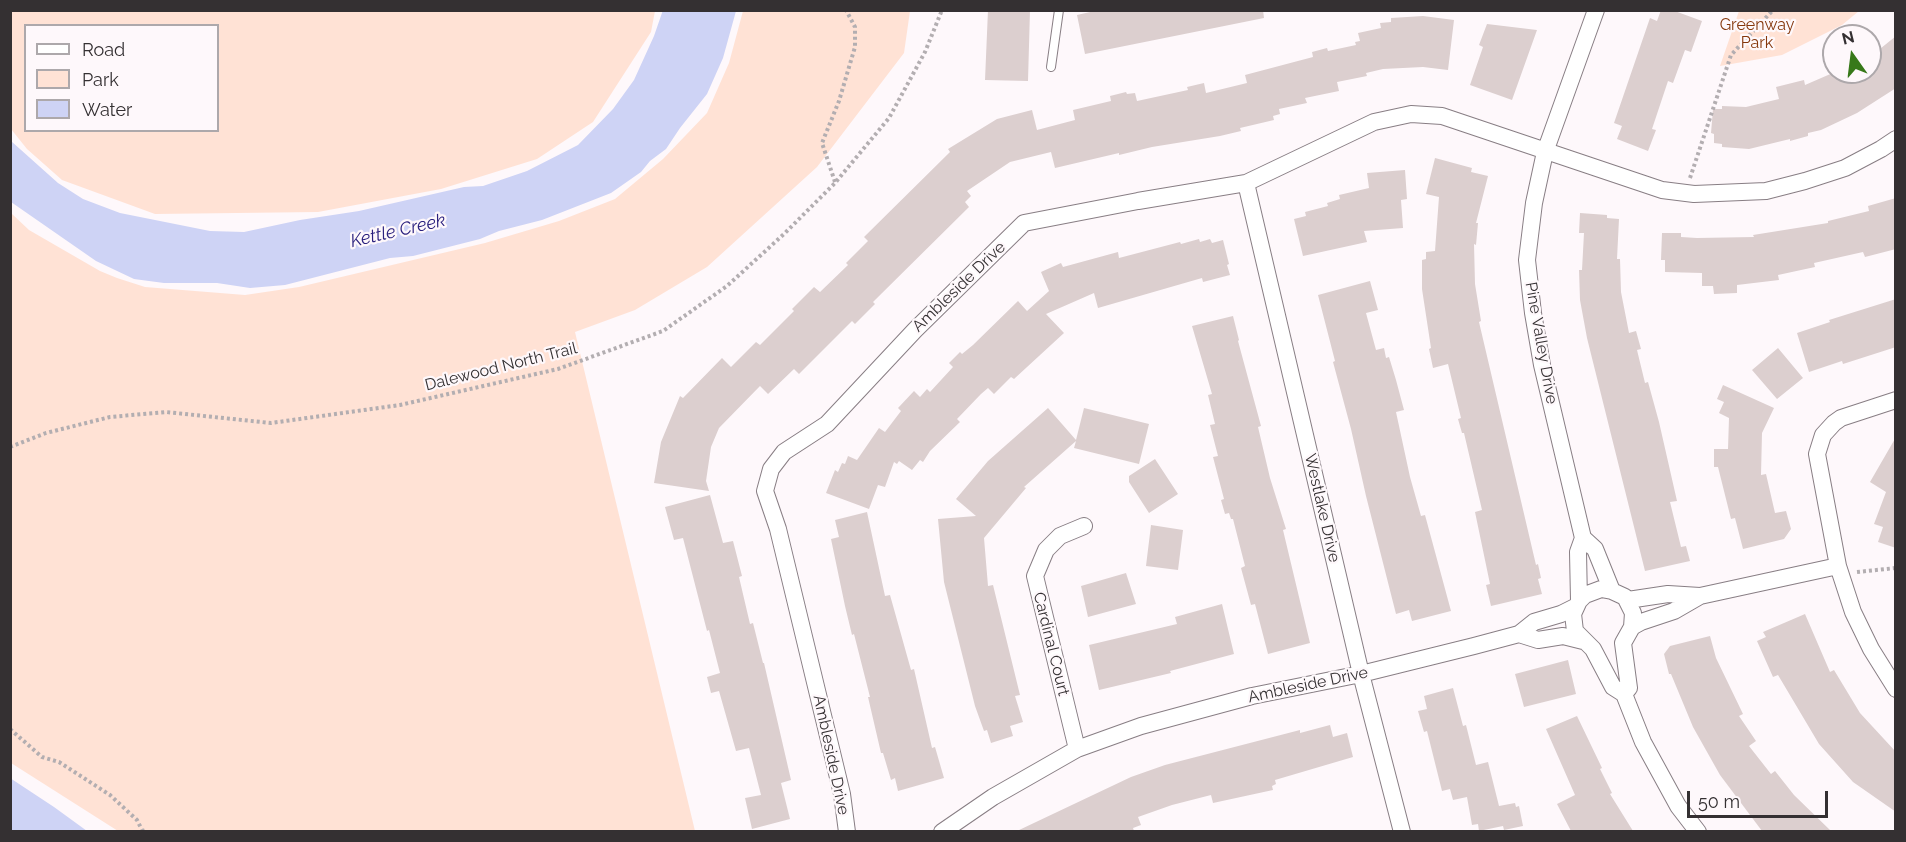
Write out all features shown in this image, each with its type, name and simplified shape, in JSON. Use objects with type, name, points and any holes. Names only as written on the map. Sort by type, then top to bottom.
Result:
[{"type":"street","name":"Pine Valley Drive","points":[[1596,10],[1545,152],[1534,203],[1527,260],[1542,365],[1583,538],[1578,552],[1577,604],[1573,614],[1573,624],[1578,636],[1601,661],[1613,687],[1624,694],[1643,742],[1678,806],[1698,831]]},
{"type":"street","name":"Ambleside Drive","points":[[847,831],[840,782],[778,529],[765,491],[771,469],[784,452],[827,423],[915,330],[1024,224],[1138,201],[1246,183],[1374,122],[1411,114],[1442,116],[1662,190],[1685,193],[1776,189],[1845,168],[1896,139]]},
{"type":"street","name":"Westlake Drive","points":[[1246,183],[1361,674],[1402,831]]},
{"type":"street","points":[[1896,400],[1841,418],[1828,429],[1818,446],[1817,464],[1838,566],[1853,612],[1888,679],[1896,689]]},
{"type":"street","name":"Cardinal Court","points":[[1077,749],[1035,576],[1046,549],[1060,536],[1084,526]]},
{"type":"street","name":"Pine Valley Drive","points":[[1583,538],[1595,549],[1612,591]]},
{"type":"street","points":[[1577,604],[1592,592],[1601,589],[1612,591],[1628,600],[1668,594],[1700,596],[1838,566]]},
{"type":"street","points":[[1632,627],[1674,611],[1700,596]]},
{"type":"street","points":[[1587,644],[1609,649],[1623,643],[1632,627],[1633,614],[1628,600]]},
{"type":"street","name":"Ambleside Drive","points":[[942,831],[1077,749],[1141,726],[1219,705],[1361,674],[1519,634],[1534,622],[1561,614],[1577,604]]},
{"type":"street","name":"Ambleside Drive","points":[[1519,634],[1538,640],[1563,636],[1587,644]]},
{"type":"street","name":"Pine Valley Drive","points":[[1623,643],[1629,688],[1624,694]]},
{"type":"lane","points":[[1051,67],[1059,10]]},
{"type":"path","points":[[835,183],[822,143],[839,101],[855,47],[855,27],[846,10]]},
{"type":"path","name":"Dalewood North Trail","points":[[10,447],[46,433],[110,417],[166,412],[271,423],[400,405],[558,369],[663,331],[727,286],[835,183],[889,118],[925,52],[942,10]]},
{"type":"path","points":[[1685,193],[1731,55],[1773,10]]},
{"type":"path","points":[[1856,572],[1896,568]]},
{"type":"path","points":[[10,729],[42,757],[59,762],[110,795],[137,820],[142,830],[146,831]]},
{"type":"green space","points":[[11,10],[655,11],[651,32],[593,122],[537,159],[441,189],[318,212],[155,214],[62,180],[27,149],[11,129]]},
{"type":"green space","name":"Greenway Park","points":[[1739,10],[1859,11],[1843,24],[1822,24],[1822,35],[1782,55],[1720,66]]},
{"type":"green space","points":[[743,11],[910,11],[904,53],[817,167],[707,267],[635,310],[575,332],[695,831],[118,831],[11,763],[11,213],[29,230],[100,271],[117,278],[145,287],[245,295],[299,287],[485,243],[559,221],[615,199],[663,159],[707,113],[729,63]]},
{"type":"water","name":"Kettle Creek","points":[[663,10],[736,11],[723,58],[707,94],[666,149],[650,161],[641,172],[611,193],[542,220],[499,231],[480,239],[413,256],[390,258],[285,285],[250,288],[217,283],[164,283],[134,279],[96,261],[11,202],[11,141],[58,183],[83,199],[120,213],[210,231],[244,232],[359,211],[464,187],[483,186],[527,171],[578,145],[613,109],[634,80]]},
{"type":"water","points":[[10,778],[54,807],[87,831],[11,831]]},
{"type":"building","points":[[988,10],[1030,10],[1028,81],[985,80]]},
{"type":"building","points":[[1099,10],[1263,10],[1264,18],[1085,54],[1077,15]]},
{"type":"building","points":[[1661,10],[1672,10],[1702,21],[1691,52],[1685,50],[1673,83],[1668,81],[1652,129],[1656,130],[1648,151],[1617,139],[1622,126],[1614,123],[1650,18],[1657,21]]},
{"type":"building","points":[[1423,16],[1454,20],[1448,70],[1423,67],[1383,69],[1366,73],[1367,76],[1337,82],[1339,91],[1305,98],[1307,103],[1279,109],[1280,114],[1273,116],[1274,120],[1240,128],[1241,131],[1220,136],[1119,155],[1119,153],[1055,168],[1051,152],[1010,162],[967,191],[971,196],[965,202],[969,207],[873,302],[875,304],[855,324],[852,321],[799,374],[794,369],[768,394],[760,386],[719,428],[711,447],[706,481],[709,491],[654,483],[661,442],[680,396],[683,398],[722,358],[731,367],[756,342],[760,345],[814,287],[820,292],[848,265],[846,263],[868,241],[864,237],[950,152],[948,149],[997,119],[1032,110],[1037,130],[1075,120],[1073,110],[1111,101],[1110,96],[1126,92],[1127,94],[1135,93],[1137,101],[1188,90],[1187,87],[1204,83],[1206,93],[1247,83],[1245,75],[1313,57],[1312,52],[1356,45],[1355,42],[1360,41],[1358,33],[1381,28],[1380,23],[1391,22],[1391,18]]},
{"type":"building","points":[[1487,24],[1537,30],[1512,100],[1470,85],[1483,47],[1479,45]]},
{"type":"building","points":[[1896,36],[1896,88],[1857,113],[1821,130],[1808,133],[1808,136],[1790,141],[1790,139],[1749,149],[1722,147],[1722,144],[1714,143],[1714,134],[1711,133],[1713,109],[1722,109],[1722,106],[1746,107],[1779,99],[1776,87],[1804,80],[1805,85],[1822,78],[1822,84],[1882,84],[1882,47]]},
{"type":"building","points":[[1435,158],[1472,168],[1471,172],[1488,176],[1476,223],[1478,223],[1476,245],[1474,244],[1475,284],[1481,321],[1479,322],[1541,578],[1538,579],[1542,594],[1491,606],[1486,585],[1490,584],[1475,512],[1482,510],[1464,433],[1462,433],[1458,419],[1461,418],[1448,364],[1433,368],[1429,349],[1431,348],[1422,289],[1422,260],[1426,259],[1426,252],[1435,251],[1439,197],[1426,194]]},
{"type":"building","points":[[1405,170],[1407,199],[1401,200],[1403,228],[1364,231],[1367,242],[1303,256],[1294,219],[1306,216],[1305,212],[1328,206],[1327,203],[1340,199],[1339,195],[1369,188],[1367,173]]},
{"type":"building","points":[[1896,198],[1896,249],[1865,257],[1863,252],[1814,263],[1815,267],[1778,275],[1779,280],[1737,285],[1737,293],[1714,294],[1713,286],[1702,286],[1702,273],[1665,272],[1665,260],[1661,260],[1662,233],[1681,233],[1681,237],[1697,238],[1754,237],[1753,235],[1828,223],[1828,221],[1869,211],[1868,206]]},
{"type":"building","points":[[1580,213],[1607,215],[1607,218],[1619,219],[1617,259],[1620,259],[1621,292],[1629,333],[1636,331],[1641,349],[1637,350],[1645,383],[1648,382],[1659,422],[1677,501],[1670,502],[1681,547],[1686,546],[1690,561],[1645,571],[1587,338],[1580,300],[1579,270],[1582,270],[1584,233],[1579,233]]},
{"type":"building","points":[[1199,239],[1200,242],[1210,239],[1212,243],[1223,240],[1230,275],[1203,282],[1202,278],[1098,308],[1094,293],[1046,314],[1064,333],[1014,379],[1011,377],[994,394],[988,388],[981,394],[957,419],[960,422],[930,451],[923,462],[920,460],[912,470],[899,461],[897,464],[894,462],[885,487],[878,485],[869,509],[826,493],[835,470],[838,472],[848,456],[857,460],[879,428],[885,432],[901,411],[898,408],[914,391],[920,397],[927,389],[930,392],[953,367],[949,363],[960,352],[962,354],[973,345],[1018,301],[1027,311],[1049,291],[1041,272],[1061,263],[1063,267],[1118,252],[1119,258]]},
{"type":"building","points":[[1370,281],[1378,310],[1366,313],[1376,350],[1384,348],[1396,380],[1404,410],[1396,412],[1410,477],[1421,516],[1425,515],[1451,611],[1412,621],[1409,610],[1396,614],[1318,295]]},
{"type":"building","points":[[1896,299],[1896,347],[1809,372],[1797,333],[1830,322],[1829,320]]},
{"type":"building","points":[[1233,316],[1261,426],[1258,427],[1270,478],[1286,529],[1283,530],[1310,643],[1268,654],[1255,604],[1251,605],[1241,568],[1245,566],[1233,519],[1229,513],[1225,514],[1221,500],[1224,499],[1213,457],[1218,456],[1210,425],[1215,424],[1208,395],[1212,394],[1192,326]]},
{"type":"building","points":[[1778,348],[1803,378],[1777,399],[1752,370]]},
{"type":"building","points":[[1723,385],[1774,408],[1762,433],[1761,475],[1766,474],[1775,513],[1786,511],[1791,529],[1784,539],[1743,549],[1735,518],[1731,519],[1718,467],[1714,467],[1714,449],[1728,449],[1729,418],[1719,413],[1724,402],[1717,399]]},
{"type":"building","points":[[1048,408],[1076,440],[1084,408],[1149,424],[1139,464],[1074,448],[1076,441],[1024,487],[1026,488],[984,538],[988,586],[993,585],[1020,695],[1015,696],[1023,722],[1010,726],[1013,736],[991,743],[975,706],[944,582],[938,519],[976,516],[956,499],[988,461]]},
{"type":"building","points":[[1896,437],[1896,548],[1878,542],[1883,527],[1874,524],[1886,492],[1870,482]]},
{"type":"building","points":[[1155,459],[1178,494],[1149,513],[1129,482],[1129,476]]},
{"type":"building","points":[[710,495],[723,543],[733,541],[750,624],[753,623],[764,663],[791,780],[781,783],[790,819],[752,829],[745,798],[761,795],[749,748],[736,751],[719,691],[711,693],[707,677],[720,673],[683,538],[674,540],[665,507]]},
{"type":"building","points":[[867,512],[885,596],[890,595],[911,670],[914,669],[932,748],[935,747],[944,778],[898,791],[895,778],[891,780],[883,753],[881,753],[868,697],[870,697],[854,634],[852,635],[831,539],[839,537],[835,520]]},
{"type":"building","points":[[1151,525],[1183,530],[1178,570],[1146,566]]},
{"type":"building","points":[[1126,573],[1136,604],[1088,617],[1081,586]]},
{"type":"building","points":[[1222,604],[1234,654],[1170,671],[1171,673],[1099,690],[1089,645],[1177,624],[1175,617]]},
{"type":"building","points":[[1805,614],[1830,672],[1834,670],[1860,713],[1896,752],[1896,812],[1853,782],[1819,744],[1778,675],[1773,677],[1757,641],[1766,637],[1763,632]]},
{"type":"building","points":[[1710,636],[1716,658],[1743,714],[1739,716],[1756,741],[1749,746],[1771,774],[1775,771],[1794,795],[1831,831],[1762,831],[1720,775],[1693,727],[1671,674],[1669,674],[1664,654],[1670,646]]},
{"type":"building","points":[[1568,660],[1576,694],[1524,707],[1515,674]]},
{"type":"building","points":[[1453,688],[1463,726],[1466,725],[1476,765],[1488,762],[1499,806],[1515,803],[1516,807],[1519,806],[1523,826],[1504,830],[1503,826],[1479,831],[1478,824],[1472,825],[1467,797],[1453,800],[1450,789],[1442,791],[1427,731],[1424,732],[1418,711],[1427,709],[1424,696]]},
{"type":"building","points":[[1577,716],[1602,768],[1600,769],[1612,793],[1610,794],[1633,831],[1571,831],[1557,804],[1575,795],[1546,729]]},
{"type":"building","points":[[1330,725],[1333,737],[1347,733],[1353,757],[1275,780],[1273,790],[1213,803],[1211,795],[1172,805],[1138,817],[1141,825],[1133,828],[1134,831],[1017,831],[1131,777],[1165,765],[1300,730],[1300,733]]}]
